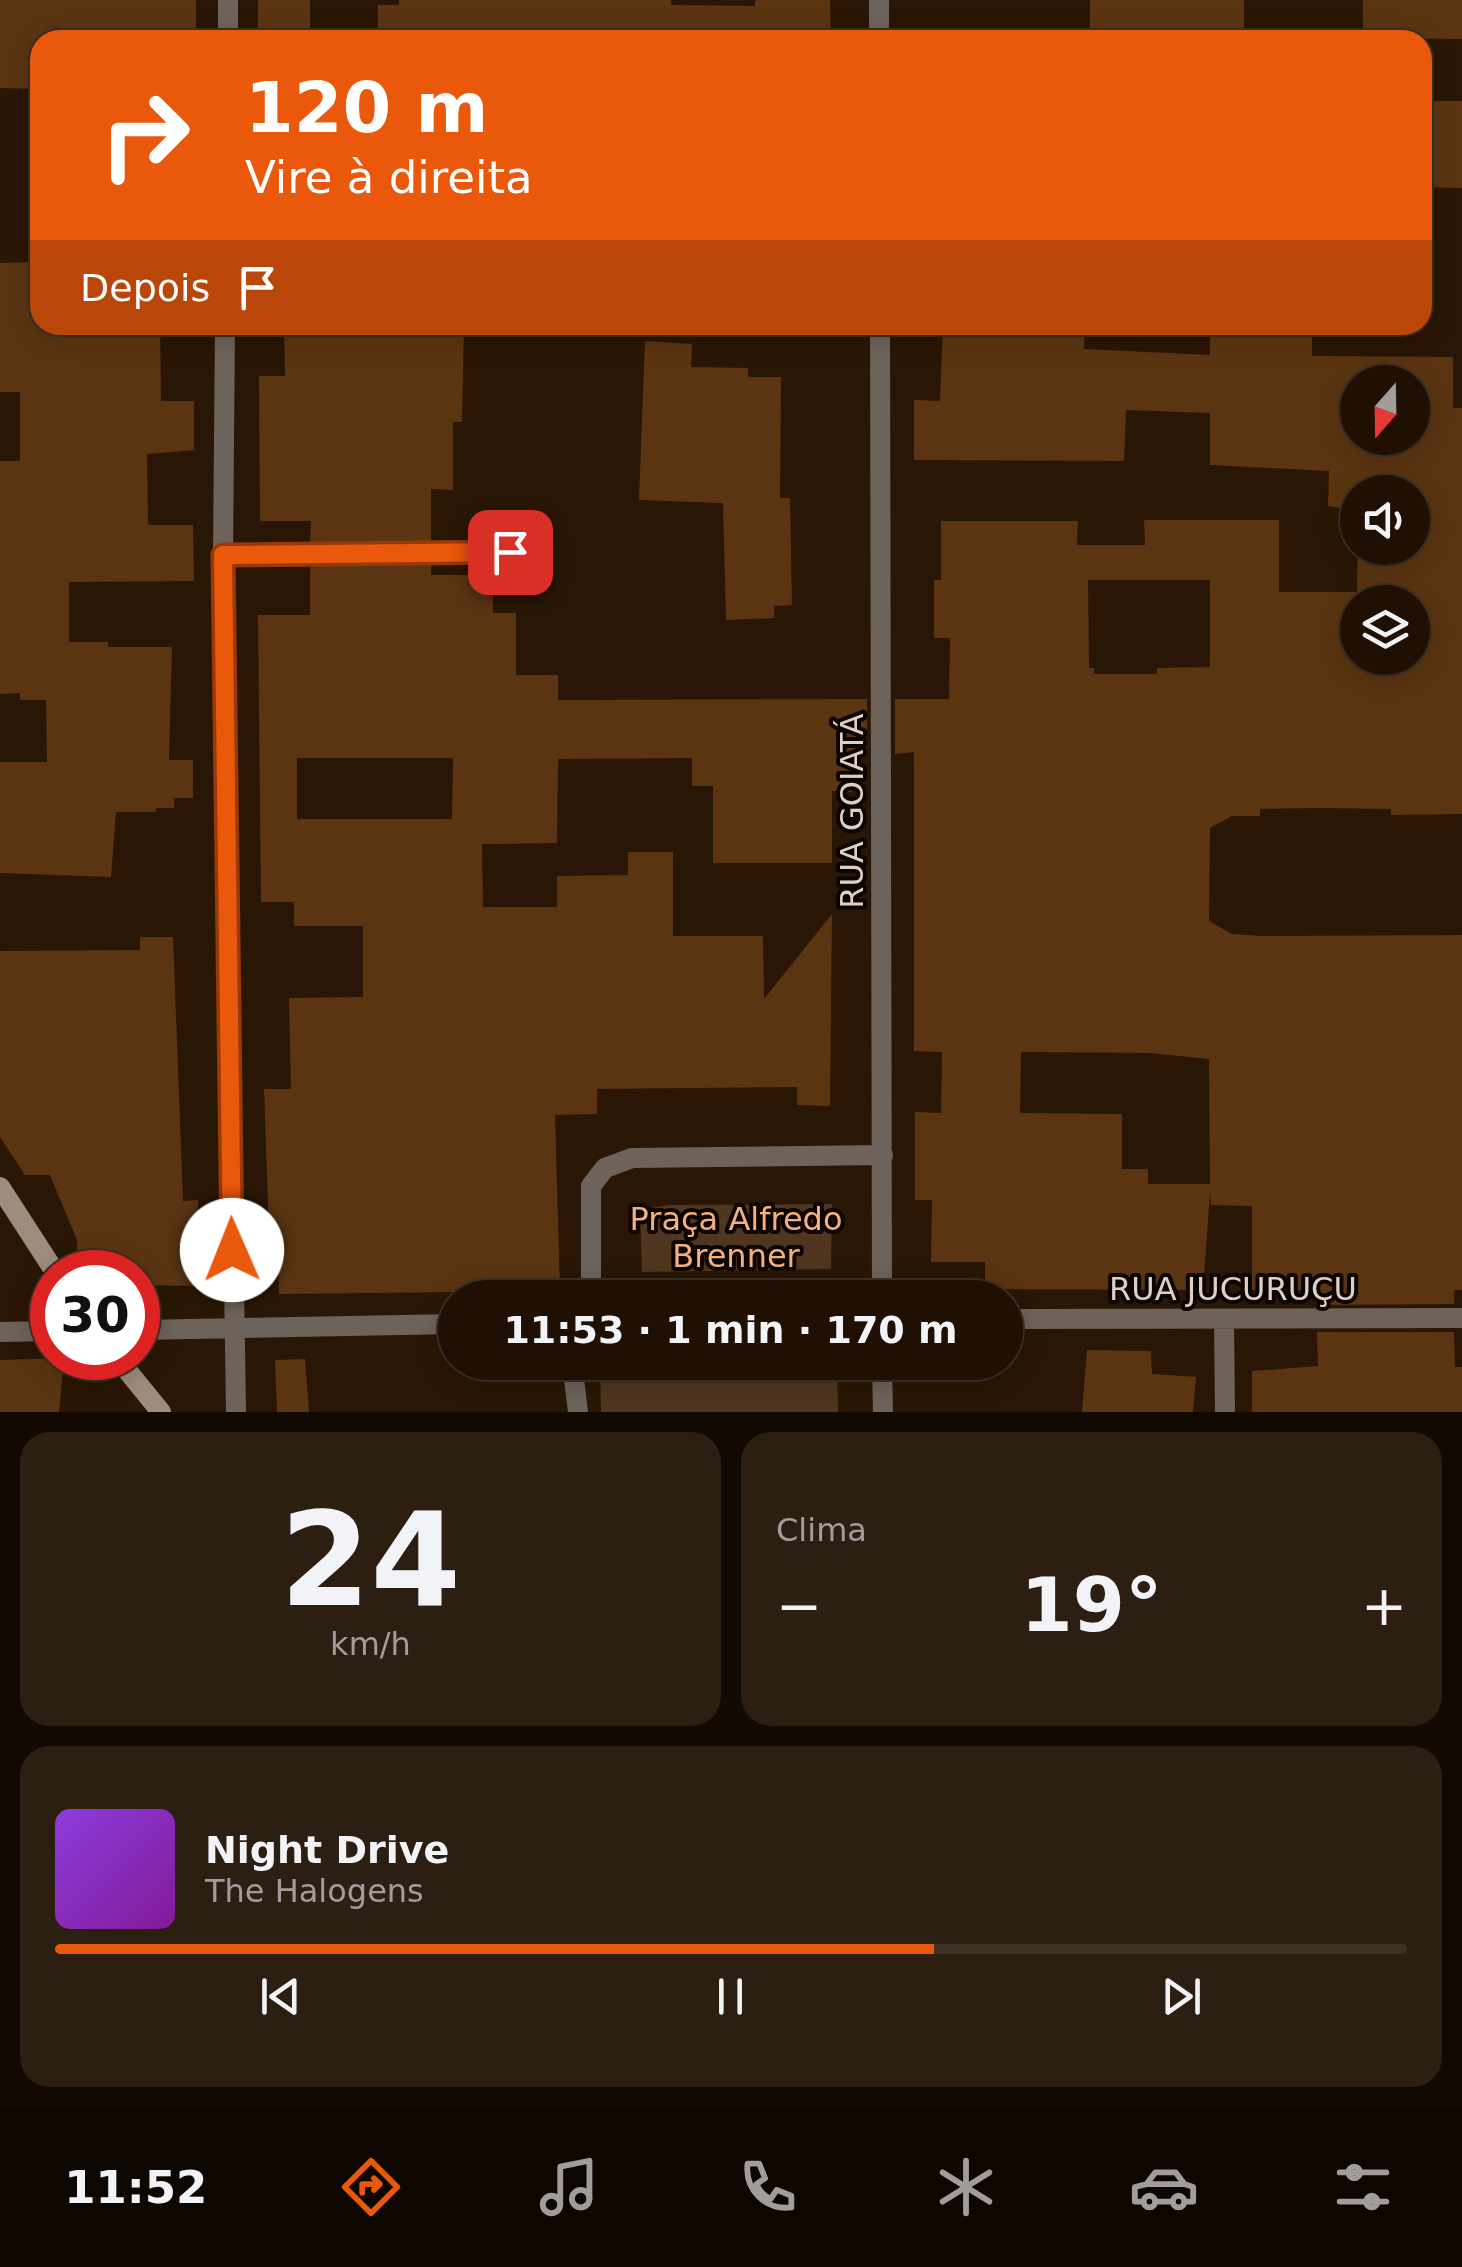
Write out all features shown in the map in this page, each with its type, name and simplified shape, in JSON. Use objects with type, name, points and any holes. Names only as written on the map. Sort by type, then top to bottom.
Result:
[{"type":"main road","points":[[0,1187],[41,1250]]},
{"type":"main road","points":[[135,1380],[161,1412]]},
{"type":"street","points":[[228,0],[228,30]]},
{"type":"street","points":[[879,0],[880,30]]},
{"type":"street","points":[[225,335],[223,555],[236,1412]]},
{"type":"street","name":"RUA GOIATÁ","points":[[880,335],[882,1280]]},
{"type":"street","points":[[591,1280],[591,1186],[605,1168],[632,1158],[883,1155]]},
{"type":"street","name":"RUA JUCURUÇU","points":[[1023,1320],[1462,1318]]},
{"type":"street","points":[[1224,1319],[1225,1412]]},
{"type":"street","points":[[160,1330],[438,1324]]},
{"type":"street","points":[[0,1332],[30,1332]]},
{"type":"street","points":[[574,1380],[578,1412]]},
{"type":"street","points":[[882,1380],[883,1412]]},
{"type":"lane","points":[[223,555],[510,552]]},
{"type":"green space","name":"Praça Alfredo Brenner","points":[[832,1204],[831,1269],[642,1272],[640,1210],[668,1205]]},
{"type":"green space","name":"Praça Alfredo Brenner","points":[[600,1380],[837,1380],[838,1412],[601,1412]]},
{"type":"building","points":[[0,0],[196,0],[196,30],[30,30],[30,89],[0,88]]},
{"type":"building","points":[[258,0],[310,0],[310,30],[258,30]]},
{"type":"building","points":[[399,0],[671,0],[671,5],[755,6],[755,0],[830,0],[831,30],[378,30],[378,5],[399,5]]},
{"type":"building","points":[[1090,0],[1244,0],[1244,30],[1090,30]]},
{"type":"building","points":[[1363,0],[1462,0],[1462,39],[1432,39],[1432,30],[1363,30]]},
{"type":"building","points":[[1432,101],[1462,101],[1462,188],[1432,187]]},
{"type":"building","points":[[30,262],[30,335],[160,335],[161,401],[194,401],[194,450],[147,454],[148,525],[193,525],[194,581],[69,582],[69,642],[108,642],[108,647],[172,647],[169,760],[193,760],[193,798],[174,798],[174,808],[156,808],[156,812],[116,812],[111,877],[0,873],[0,762],[47,762],[46,700],[20,700],[20,693],[0,694],[0,461],[20,461],[20,392],[0,392],[0,263]]},
{"type":"building","points":[[284,335],[464,335],[462,422],[453,422],[453,490],[431,489],[431,542],[310,543],[311,521],[260,521],[259,376],[285,376]]},
{"type":"building","points":[[943,335],[1085,335],[1084,349],[1210,355],[1210,335],[1312,335],[1312,356],[1453,357],[1453,408],[1462,408],[1462,814],[1391,815],[1391,809],[1321,808],[1260,809],[1260,816],[1232,816],[1210,828],[1209,921],[1232,934],[1261,936],[1462,935],[1462,1290],[1454,1290],[1454,1304],[1316,1305],[1316,1290],[1252,1290],[1252,1206],[1211,1205],[1210,1192],[1203,1290],[1023,1289],[1023,1280],[985,1280],[985,1262],[931,1262],[932,1200],[915,1200],[915,1112],[941,1113],[942,1052],[914,1051],[914,752],[895,754],[895,699],[949,699],[950,638],[934,638],[934,580],[941,580],[941,521],[1078,521],[1077,545],[1145,545],[1144,520],[1279,520],[1279,592],[1340,592],[1340,675],[1430,675],[1430,585],[1357,585],[1357,565],[1430,565],[1430,475],[1340,475],[1340,508],[1328,506],[1329,471],[1210,465],[1210,413],[1126,410],[1124,461],[914,460],[914,400],[940,401]],"holes":[[[1088,580],[1210,580],[1210,667],[1157,668],[1157,674],[1094,674],[1094,668],[1089,668]],[[1021,1052],[1150,1053],[1209,1059],[1210,1184],[1148,1184],[1148,1169],[1122,1169],[1122,1114],[1020,1113]]]},
{"type":"building","points":[[645,341],[692,344],[691,367],[748,368],[748,377],[781,377],[780,498],[790,498],[792,605],[774,606],[774,618],[726,620],[723,503],[639,500]]},
{"type":"building","points":[[431,564],[431,575],[493,575],[493,613],[516,613],[516,675],[558,675],[558,700],[867,699],[867,756],[853,757],[852,792],[832,791],[832,863],[713,863],[713,786],[692,786],[692,758],[558,759],[557,843],[482,844],[483,907],[557,907],[557,876],[628,875],[628,852],[673,852],[673,936],[763,936],[764,999],[832,914],[830,1106],[797,1105],[797,1087],[597,1089],[597,1114],[555,1115],[560,1280],[438,1280],[438,1292],[279,1294],[278,1234],[269,1234],[264,1089],[291,1089],[289,998],[363,997],[363,926],[294,926],[294,902],[261,902],[258,615],[310,615],[310,565]],"holes":[[[297,758],[453,758],[452,819],[297,819]]]},
{"type":"building","points":[[140,937],[173,937],[183,1201],[198,1200],[198,1286],[160,1285],[160,1250],[77,1250],[77,1240],[50,1175],[25,1175],[0,1137],[0,951],[140,950]]},
{"type":"building","points":[[1317,1332],[1454,1332],[1455,1367],[1462,1367],[1462,1412],[1252,1412],[1252,1371],[1318,1366]]},
{"type":"building","points":[[1087,1350],[1151,1351],[1152,1374],[1196,1377],[1193,1412],[1082,1412]]},
{"type":"building","points":[[30,1359],[30,1380],[62,1380],[59,1412],[0,1412],[0,1360]]},
{"type":"building","points":[[305,1359],[309,1412],[277,1412],[275,1360]]},
{"type":"route","points":[[232,1250],[223,555],[510,552]]}]
